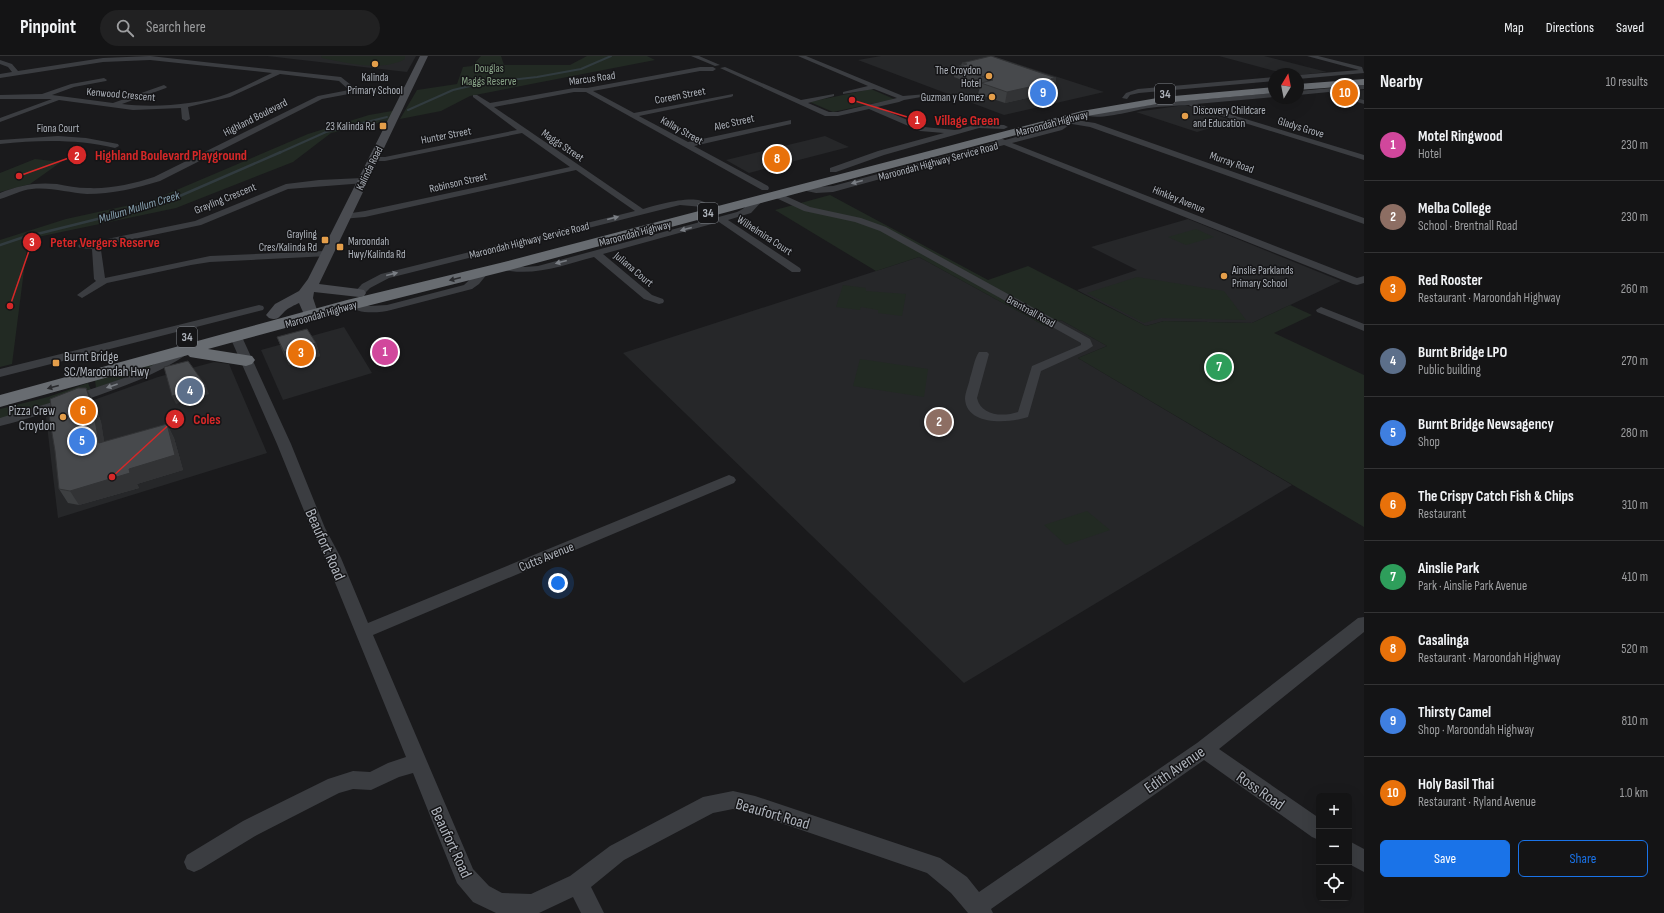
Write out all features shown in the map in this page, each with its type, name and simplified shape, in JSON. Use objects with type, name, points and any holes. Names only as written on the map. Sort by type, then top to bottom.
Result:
[{"type":"highway","points":[[1304,82],[1363,71]]},
{"type":"highway","points":[[1304,82],[1364,82]]},
{"type":"highway","name":"Maroondah Highway","points":[[356,298],[704,204],[805,188],[999,140],[1064,117],[1125,98],[1268,85]]},
{"type":"highway","name":"Maroondah Highway","points":[[0,401],[185,351],[314,300],[356,298],[483,273],[767,194],[833,170],[1004,127],[1163,100],[1268,86]]},
{"type":"highway","points":[[185,351],[245,358],[255,346],[274,315]]},
{"type":"highway","name":"Maroondah Highway","points":[[0,386],[143,343],[233,332]]},
{"type":"street","name":"Kalinda Road","points":[[314,300],[326,254],[424,56]]},
{"type":"street","points":[[694,56],[715,67],[828,114],[838,114],[897,101],[902,98],[925,94]]},
{"type":"street","points":[[801,56],[902,98]]},
{"type":"street","points":[[1310,56],[1363,71]]},
{"type":"street","points":[[0,76],[103,58],[164,59],[341,79],[354,90]]},
{"type":"street","points":[[0,62],[9,64],[14,68],[16,74]]},
{"type":"street","name":"Marcus Road","points":[[487,106],[715,67]]},
{"type":"street","points":[[1326,71],[1363,71]]},
{"type":"street","name":"Kenwood Crescent","points":[[0,97],[43,96],[111,106],[144,109],[184,106],[228,96],[281,72]]},
{"type":"street","points":[[43,96],[73,85],[104,80]]},
{"type":"street","points":[[1304,83],[1322,91],[1364,102]]},
{"type":"street","points":[[111,106],[164,87]]},
{"type":"street","points":[[846,93],[874,87]]},
{"type":"street","points":[[1304,92],[1364,87]]},
{"type":"street","name":"Highland Boulevard","points":[[0,196],[24,188],[37,186],[98,191],[125,188],[148,182],[320,98],[354,90],[408,89]]},
{"type":"street","name":"Kallay Street","points":[[587,90],[686,145],[767,194]]},
{"type":"street","name":"Coreen Street","points":[[633,115],[732,95]]},
{"type":"street","points":[[801,102],[832,95]]},
{"type":"street","name":"Maggs Street","points":[[475,96],[576,168],[641,211]]},
{"type":"street","points":[[1086,113],[1104,115],[1149,106],[1268,96]]},
{"type":"street","points":[[0,120],[60,98]]},
{"type":"street","name":"Gladys Grove","points":[[1185,103],[1364,158]]},
{"type":"street","points":[[184,106],[186,119]]},
{"type":"street","points":[[870,107],[923,129],[953,132]]},
{"type":"street","points":[[821,118],[828,114]]},
{"type":"street","name":"Murray Road","points":[[1064,117],[1092,125]]},
{"type":"street","name":"Murray Road","points":[[1064,117],[1092,125],[1364,221]]},
{"type":"street","name":"Alec Street","points":[[686,145],[788,122]]},
{"type":"street","name":"Maroondah Highway Service Road","points":[[833,170],[862,159],[953,132],[979,126],[1004,127]]},
{"type":"street","points":[[923,129],[926,134],[923,140]]},
{"type":"street","name":"Hunter Street","points":[[374,159],[385,159],[523,131]]},
{"type":"street","name":"Fiona Court","points":[[0,142],[59,138],[92,140],[115,146]]},
{"type":"street","name":"Hinkley Avenue","points":[[999,140],[1361,281]]},
{"type":"street","name":"Robinson Street","points":[[345,217],[365,214],[576,168]]},
{"type":"street","name":"Grayling Crescent","points":[[82,246],[98,247],[107,242],[198,223],[286,187],[319,183],[362,181]]},
{"type":"street","name":"Maroondah Highway Service Road","points":[[504,267],[525,270],[538,269],[720,219],[748,211],[767,194]]},
{"type":"street","name":"Brentnall Road","points":[[767,194],[807,210],[858,220],[883,229],[1086,341],[1087,344],[1086,346],[1036,369],[1024,414],[1016,418],[999,419],[983,415],[974,410],[971,404],[971,398],[983,354]]},
{"type":"street","name":"Maroondah Highway Service Road","points":[[356,298],[366,286],[385,276],[680,202],[704,204]]},
{"type":"street","name":"Wilhelmina Court","points":[[720,219],[796,270]]},
{"type":"street","points":[[98,247],[96,250],[99,279],[104,281]]},
{"type":"street","name":"Juliana Court","points":[[596,253],[648,297],[659,301]]},
{"type":"street","points":[[82,295],[104,281],[191,262],[210,259],[326,254]]},
{"type":"street","points":[[0,373],[274,315],[280,307],[314,300],[356,298]]},
{"type":"street","points":[[1321,310],[1364,328]]},
{"type":"street","name":"Beaufort Road","points":[[233,332],[284,444],[318,528],[333,558],[362,632],[465,876],[481,894],[501,904],[532,905],[578,884],[624,850],[710,804],[734,800],[755,805],[933,865],[959,885],[980,910]]},
{"type":"street","points":[[0,422],[34,413],[144,375],[172,361],[185,351]]},
{"type":"street","name":"Cutts Avenue","points":[[362,632],[729,480]]},
{"type":"street","name":"Edith Avenue","points":[[980,910],[1204,749],[1364,623]]},
{"type":"street","name":"Ross Road","points":[[1204,749],[1318,829]]},
{"type":"street","points":[[194,862],[250,828],[335,785],[353,780],[371,781],[395,769],[418,763]]},
{"type":"street","points":[[1352,853],[1364,862]]},
{"type":"street","points":[[578,884],[592,913]]},
{"type":"shaded area","name":"Kalinda Primary School","points":[[267,56],[416,56],[407,72]]},
{"type":"shaded area","points":[[881,56],[993,56],[1104,92],[1004,115],[858,60]]},
{"type":"shaded area","points":[[1219,56],[1264,56],[1327,72],[1304,74],[1304,68],[1268,69]]},
{"type":"shaded area","points":[[1364,90],[1364,100],[1336,92]]},
{"type":"shaded area","name":"Discovery Childcare and Education","points":[[1185,105],[1234,121],[1197,132],[1136,112]]},
{"type":"shaded area","points":[[825,136],[849,147],[749,173],[726,160]]},
{"type":"shaded area","name":"Ainslie Parklands Primary School","points":[[1188,219],[1341,281],[1252,323],[1164,321],[1146,326],[1077,290],[1137,270],[1091,247]]},
{"type":"shaded area","points":[[919,257],[1045,326],[1061,320],[1107,346],[1078,358],[1292,485],[964,683],[623,353]]},
{"type":"shaded area","points":[[344,327],[372,373],[283,400],[261,350]]},
{"type":"shaded area","points":[[214,362],[229,364],[267,453],[58,518],[46,417],[158,377]]},
{"type":"green space","points":[[321,56],[405,56],[405,59],[396,63],[375,66],[342,62],[322,58]]},
{"type":"green space","name":"Douglas Maggs Reserve","points":[[481,56],[501,56],[504,65],[570,65],[587,56],[647,56],[655,60],[470,96],[441,111],[400,119],[417,90],[457,84],[463,67],[472,66]]},
{"type":"green space","points":[[871,89],[894,99],[833,112],[810,102]]},
{"type":"green space","points":[[398,110],[393,120],[331,133],[293,162],[176,208],[28,239],[12,364],[0,367],[0,240],[66,219],[153,200],[308,134],[369,115]]},
{"type":"green space","points":[[35,159],[61,162],[30,184],[0,192],[0,173]]},
{"type":"green space","points":[[830,195],[988,280],[1028,266],[1146,326],[1164,321],[1252,323],[1290,305],[1312,315],[1274,333],[1364,375],[1364,527],[1078,358],[1107,346],[1061,320],[1045,326],[919,257],[876,271],[775,210]]},
{"type":"green space","points":[[1196,229],[1214,237],[1186,245],[1168,237]]},
{"type":"green space","points":[[1137,277],[1224,291],[1246,320],[1161,318],[1144,323],[1087,293]]},
{"type":"green space","points":[[843,285],[866,288],[866,291],[906,294],[902,316],[878,313],[878,310],[861,307],[860,310],[836,307]]},
{"type":"green space","points":[[860,359],[928,369],[924,397],[853,386]]},
{"type":"green space","points":[[159,363],[159,366],[96,388],[95,380]]},
{"type":"green space","points":[[88,383],[91,390],[0,419],[0,409],[48,397]]},
{"type":"green space","points":[[1087,511],[1110,530],[1066,545],[1044,525]]},
{"type":"building","points":[[991,56],[1056,78],[1051,79],[1056,81],[1007,92],[981,83],[993,80],[956,67],[967,64],[962,63]]},
{"type":"building","points":[[307,329],[316,343],[284,352],[277,337]]},
{"type":"building","points":[[188,361],[206,386],[172,396],[164,367]]},
{"type":"building","points":[[78,388],[86,388],[93,408],[99,443],[167,424],[175,455],[129,469],[130,473],[70,491],[59,489],[49,415],[52,414],[50,399]]},
{"type":"waterway","name":"Mullum Mullum Creek","points":[[408,110],[453,90],[483,83],[537,77],[581,69],[611,56]]},
{"type":"waterway","name":"Mullum Mullum Creek","points":[[279,153],[326,132],[387,117]]},
{"type":"waterway","name":"Mullum Mullum Creek","points":[[0,245],[21,238],[166,202],[281,152]]},
{"type":"place","name":"Kalinda Primary School","points":[[375,64]]},
{"type":"place","name":"The Croydon Hotel","points":[[989,76]]},
{"type":"place","name":"Thirsty Camel","points":[[1043,93]]},
{"type":"place","name":"Holy Basil Thai","points":[[1345,93]]},
{"type":"place","name":"Guzman y Gomez","points":[[992,97]]},
{"type":"place","name":"Village Green","points":[[852,100]]},
{"type":"place","name":"Discovery Childcare and Education","points":[[1185,116]]},
{"type":"place","name":"23 Kalinda Rd","points":[[383,126]]},
{"type":"place","name":"Casalinga","points":[[777,159]]},
{"type":"place","name":"Highland Boulevard Playground","points":[[19,176]]},
{"type":"place","name":"Grayling Cres/Kalinda Rd","points":[[325,240]]},
{"type":"place","name":"Maroondah Hwy/Kalinda Rd","points":[[340,247]]},
{"type":"place","name":"Ainslie Parklands Primary School","points":[[1224,276]]},
{"type":"place","name":"Peter Vergers Reserve","points":[[10,306]]},
{"type":"place","name":"Motel Ringwood","points":[[385,352]]},
{"type":"place","name":"Red Rooster","points":[[301,353]]},
{"type":"place","name":"Burnt Bridge SC/Maroondah Hwy","points":[[56,363]]},
{"type":"place","name":"Ainslie Park","points":[[1219,367]]},
{"type":"place","name":"Burnt Bridge LPO","points":[[190,391]]},
{"type":"place","name":"The Crispy Catch Fish & Chips","points":[[83,411]]},
{"type":"place","name":"Pizza Crew Croydon","points":[[63,417]]},
{"type":"place","name":"Melba College","points":[[939,422]]},
{"type":"place","name":"Burnt Bridge Newsagency","points":[[82,441]]},
{"type":"place","name":"Coles","points":[[112,477]]}]
